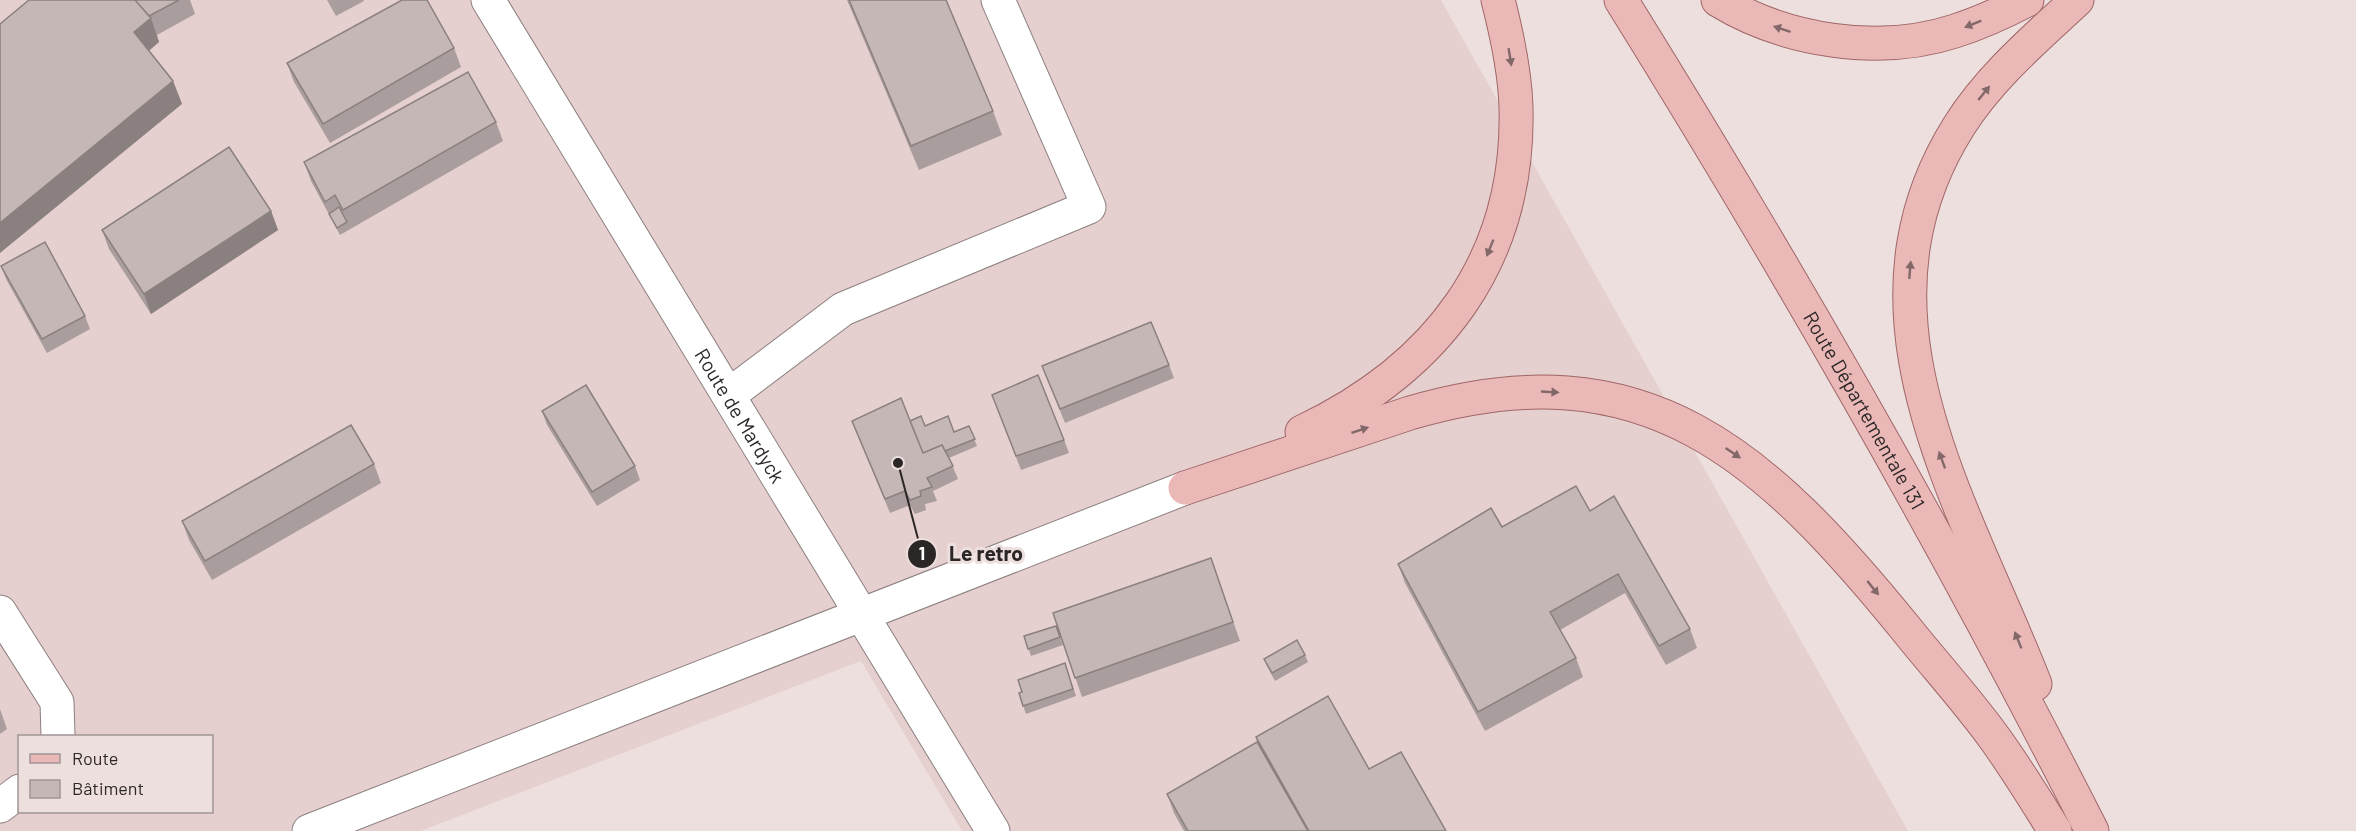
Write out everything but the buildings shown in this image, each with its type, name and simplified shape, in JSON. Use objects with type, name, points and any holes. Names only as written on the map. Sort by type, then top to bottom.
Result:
[{"type":"main road","points":[[1185,488],[1316,425],[1364,398],[1406,365],[1456,313],[1481,271],[1491,247],[1505,205],[1512,168],[1515,96],[1508,43],[1498,0]]},
{"type":"main road","name":"Route Départementale 131","points":[[1621,0],[1737,191],[1845,377],[1961,582],[2092,831]]},
{"type":"main road","points":[[1718,0],[1764,23],[1809,37],[1885,42],[1909,41],[1954,31],[2026,0]]},
{"type":"main road","points":[[2077,0],[1990,85],[1949,144],[1922,205],[1912,248],[1909,297],[1916,370],[1938,451],[1959,506],[2010,621],[2092,831]]},
{"type":"main road","points":[[1185,488],[1410,413],[1489,395],[1535,392],[1586,395],[1633,405],[1656,413],[1708,438],[1745,461],[1780,490],[1832,542],[1868,582],[1992,735],[2055,831]]},
{"type":"street","name":"Route de Mardyck","points":[[488,0],[993,831]]},
{"type":"street","points":[[729,395],[843,309],[1089,207],[998,0]]},
{"type":"street","points":[[309,831],[1185,488]]},
{"type":"street","points":[[0,612],[57,702],[58,735]]},
{"type":"street","points":[[0,806],[18,792]]},
{"type":"shaded area","points":[[0,0],[1441,0],[1908,831],[962,831],[861,661],[421,831],[0,831]]},
{"type":"place","name":"Le retro","points":[[898,463]]}]
